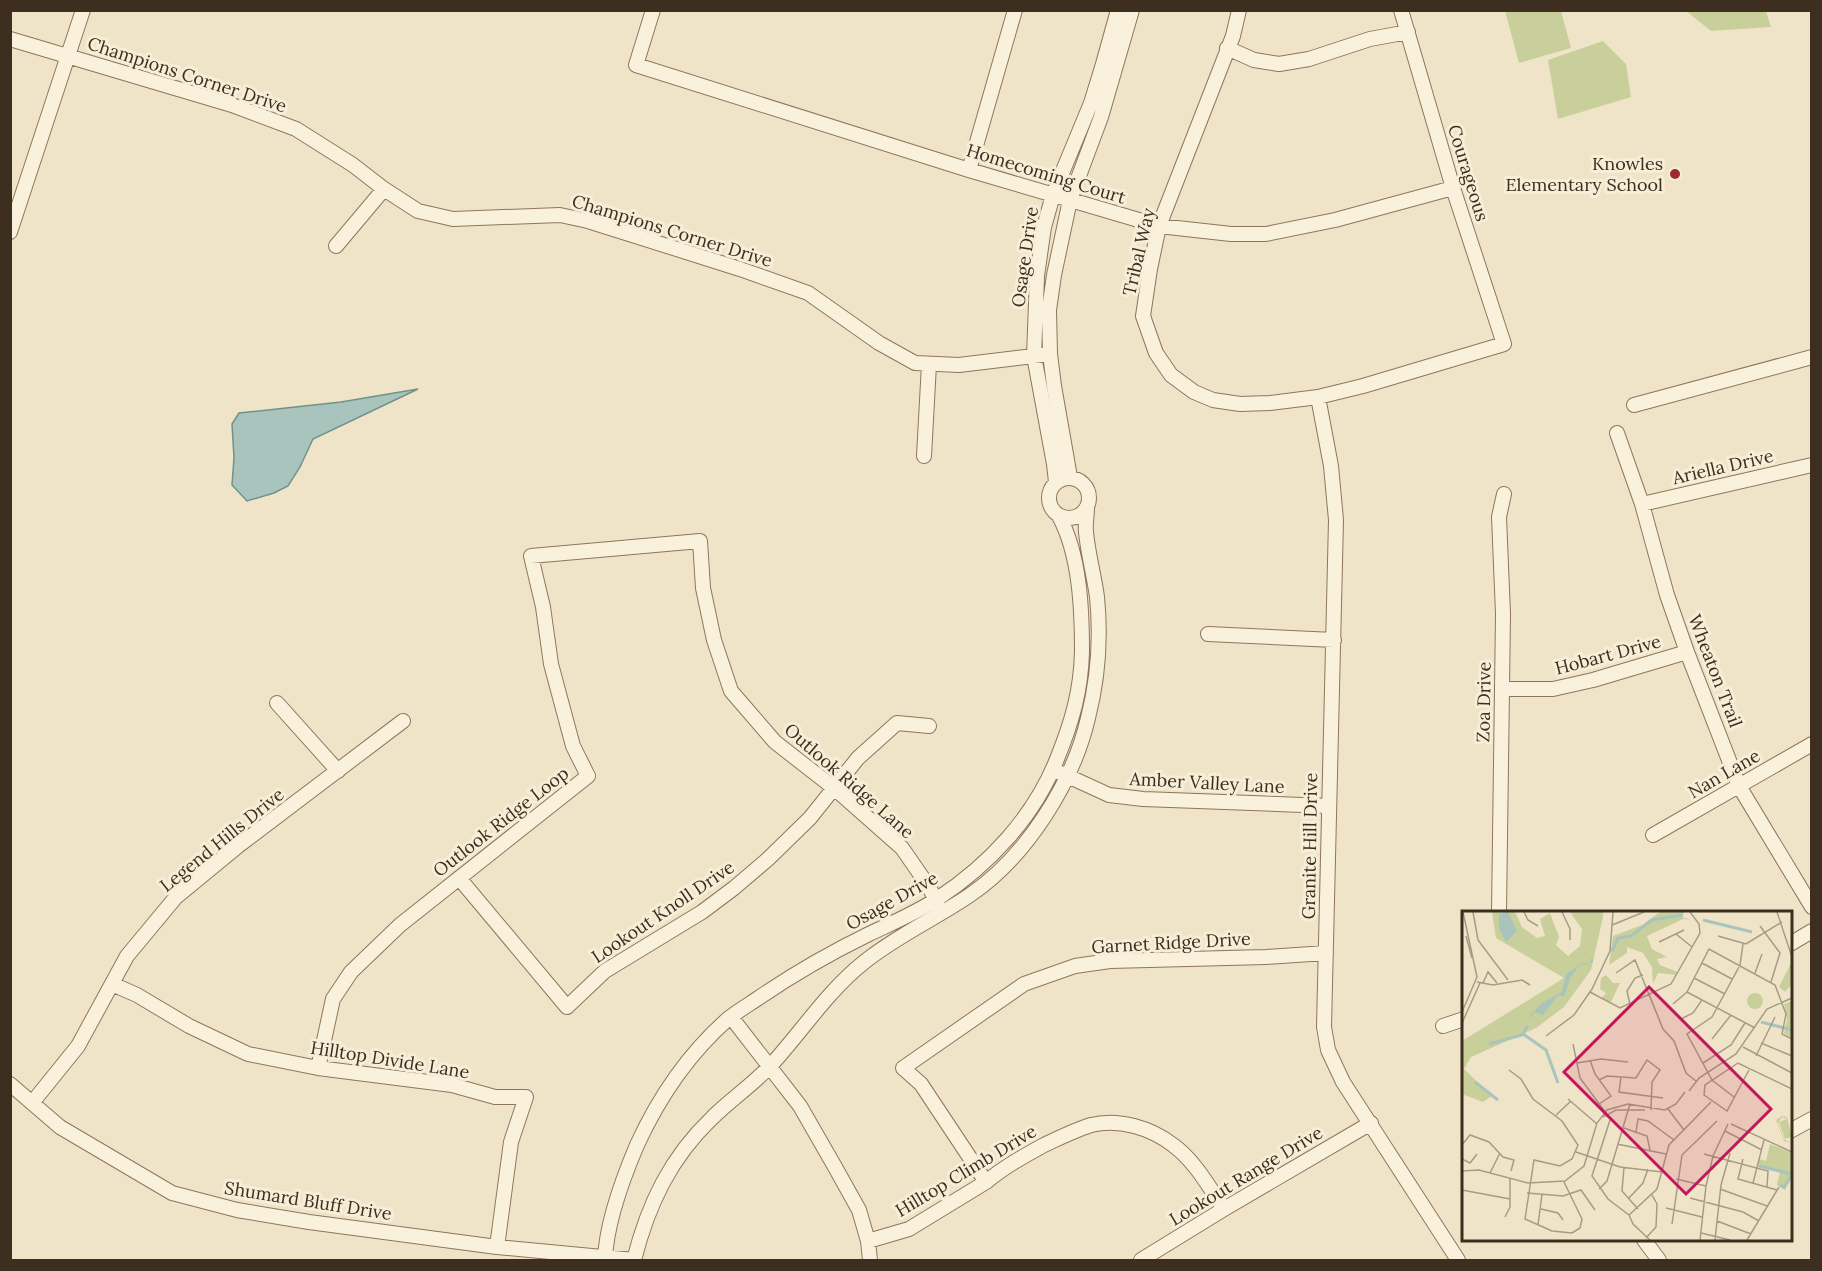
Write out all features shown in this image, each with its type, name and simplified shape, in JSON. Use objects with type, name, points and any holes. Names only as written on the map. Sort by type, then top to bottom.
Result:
[{"type":"street","points":[[10,232],[82,10]]},
{"type":"street","name":"Homecoming Court","points":[[653,10],[636,65],[969,170],[1159,226],[1231,234],[1266,234],[1335,220],[1453,188]]},
{"type":"street","points":[[969,170],[1015,10]]},
{"type":"street","name":"Osage Drive","points":[[1056,482],[1034,356],[1037,276],[1044,226],[1053,195],[1091,103],[1118,10]]},
{"type":"street","name":"Osage Drive","points":[[1070,477],[1054,386],[1050,354],[1049,310],[1070,200],[1101,117],[1132,10]]},
{"type":"street","name":"Tribal Way","points":[[1239,10],[1233,36],[1159,226],[1150,269],[1143,316],[1156,353],[1171,375],[1194,392],[1213,400],[1240,404],[1270,404],[1318,397],[1363,386],[1504,344]]},
{"type":"street","name":"Courageous","points":[[1401,10],[1453,188],[1504,344]]},
{"type":"street","points":[[1227,48],[1254,60],[1279,64],[1310,59],[1370,39],[1408,32]]},
{"type":"street","name":"Champions Corner Drive","points":[[10,39],[232,105],[296,129],[353,165],[418,211],[453,219],[560,215],[588,221],[808,293],[879,343],[915,363],[959,365],[1050,354]]},
{"type":"street","points":[[336,246],[384,189]]},
{"type":"street","points":[[1634,405],[1812,357]]},
{"type":"street","points":[[924,456],[929,364]]},
{"type":"street","name":"Granite Hill Drive","points":[[1318,397],[1331,466],[1336,520],[1323,1027],[1328,1050],[1343,1082],[1458,1260]]},
{"type":"street","name":"Wheaton Trail","points":[[1617,434],[1642,504],[1667,595],[1739,786],[1812,907]]},
{"type":"street","name":"Ariella Drive","points":[[1642,504],[1812,465]]},
{"type":"street","points":[[1070,477],[1077,479],[1087,488],[1090,495],[1087,508],[1083,513],[1071,518],[1059,516],[1054,512],[1049,500],[1052,487],[1056,482],[1070,477]]},
{"type":"street","name":"Zoa Drive","points":[[1499,911],[1503,614],[1499,517],[1504,494]]},
{"type":"street","name":"Osage Drive","points":[[605,1258],[625,1172],[647,1122],[663,1094],[685,1064],[714,1032],[731,1017],[788,977],[978,890],[1013,859],[1033,834],[1067,776],[1078,751],[1088,719],[1096,674],[1100,635],[1097,595],[1086,530],[1087,508]]},
{"type":"street","name":"Osage Drive","points":[[634,1260],[642,1229],[657,1194],[693,1137],[712,1117],[769,1067],[842,982],[882,948],[939,906],[1001,846],[1040,795],[1068,731],[1077,700],[1081,671],[1082,621],[1078,582],[1067,530],[1059,516]]},
{"type":"street","name":"Outlook Ridge Lane","points":[[700,541],[702,588],[714,640],[731,691],[775,742],[834,788],[902,848],[939,906]]},
{"type":"street","name":"Outlook Ridge Loop","points":[[318,1068],[333,999],[351,972],[400,925],[588,776],[573,746],[551,664],[543,607],[531,556],[700,541]]},
{"type":"street","points":[[1208,634],[1334,640]]},
{"type":"street","name":"Hobart Drive","points":[[1502,689],[1553,688],[1593,680],[1687,651]]},
{"type":"street","points":[[277,703],[338,771]]},
{"type":"street","name":"Legend Hills Drive","points":[[32,1103],[78,1046],[127,956],[176,897],[238,846],[403,721]]},
{"type":"street","name":"Lookout Knoll Drive","points":[[459,878],[567,1007],[605,971],[702,912],[734,888],[810,818],[858,758],[897,723],[929,726]]},
{"type":"street","name":"Nan Lane","points":[[1653,835],[1812,744]]},
{"type":"street","name":"Amber Valley Lane","points":[[1053,769],[1109,795],[1143,799],[1329,806]]},
{"type":"street","points":[[1792,943],[1812,931]]},
{"type":"street","name":"Garnet Ridge Drive","points":[[986,1182],[921,1084],[903,1068],[1024,984],[1075,966],[1110,961],[1326,953]]},
{"type":"street","name":"Hilltop Divide Lane","points":[[112,984],[137,995],[189,1026],[248,1054],[318,1068],[452,1085],[495,1097],[526,1097],[511,1142],[497,1247]]},
{"type":"street","points":[[731,1017],[800,1106],[835,1167],[859,1210],[868,1240],[870,1260]]},
{"type":"street","points":[[1443,1026],[1462,1020]]},
{"type":"street","name":"Shumard Bluff Drive","points":[[10,1084],[60,1126],[172,1193],[237,1210],[309,1222],[497,1247],[634,1260]]},
{"type":"street","points":[[1792,1130],[1812,1119]]},
{"type":"street","name":"Hilltop Climb Drive","points":[[868,1240],[909,1229],[986,1182],[1022,1156],[1092,1125],[1118,1123],[1144,1128],[1173,1144],[1193,1164],[1224,1209]]},
{"type":"street","name":"Lookout Range Drive","points":[[1141,1260],[1371,1123]]},
{"type":"street","points":[[1645,1241],[1659,1260]]},
{"type":"green space","points":[[1505,11],[1561,11],[1571,48],[1519,63]]},
{"type":"green space","points":[[1686,11],[1766,11],[1771,27],[1711,31]]},
{"type":"green space","points":[[1603,41],[1626,64],[1631,97],[1558,119],[1548,60]]},
{"type":"water","points":[[418,389],[313,439],[288,486],[247,501],[232,485],[234,458],[232,424],[239,413],[341,402]]},
{"type":"place","name":"Knowles Elementary School","points":[[1675,174]]}]
